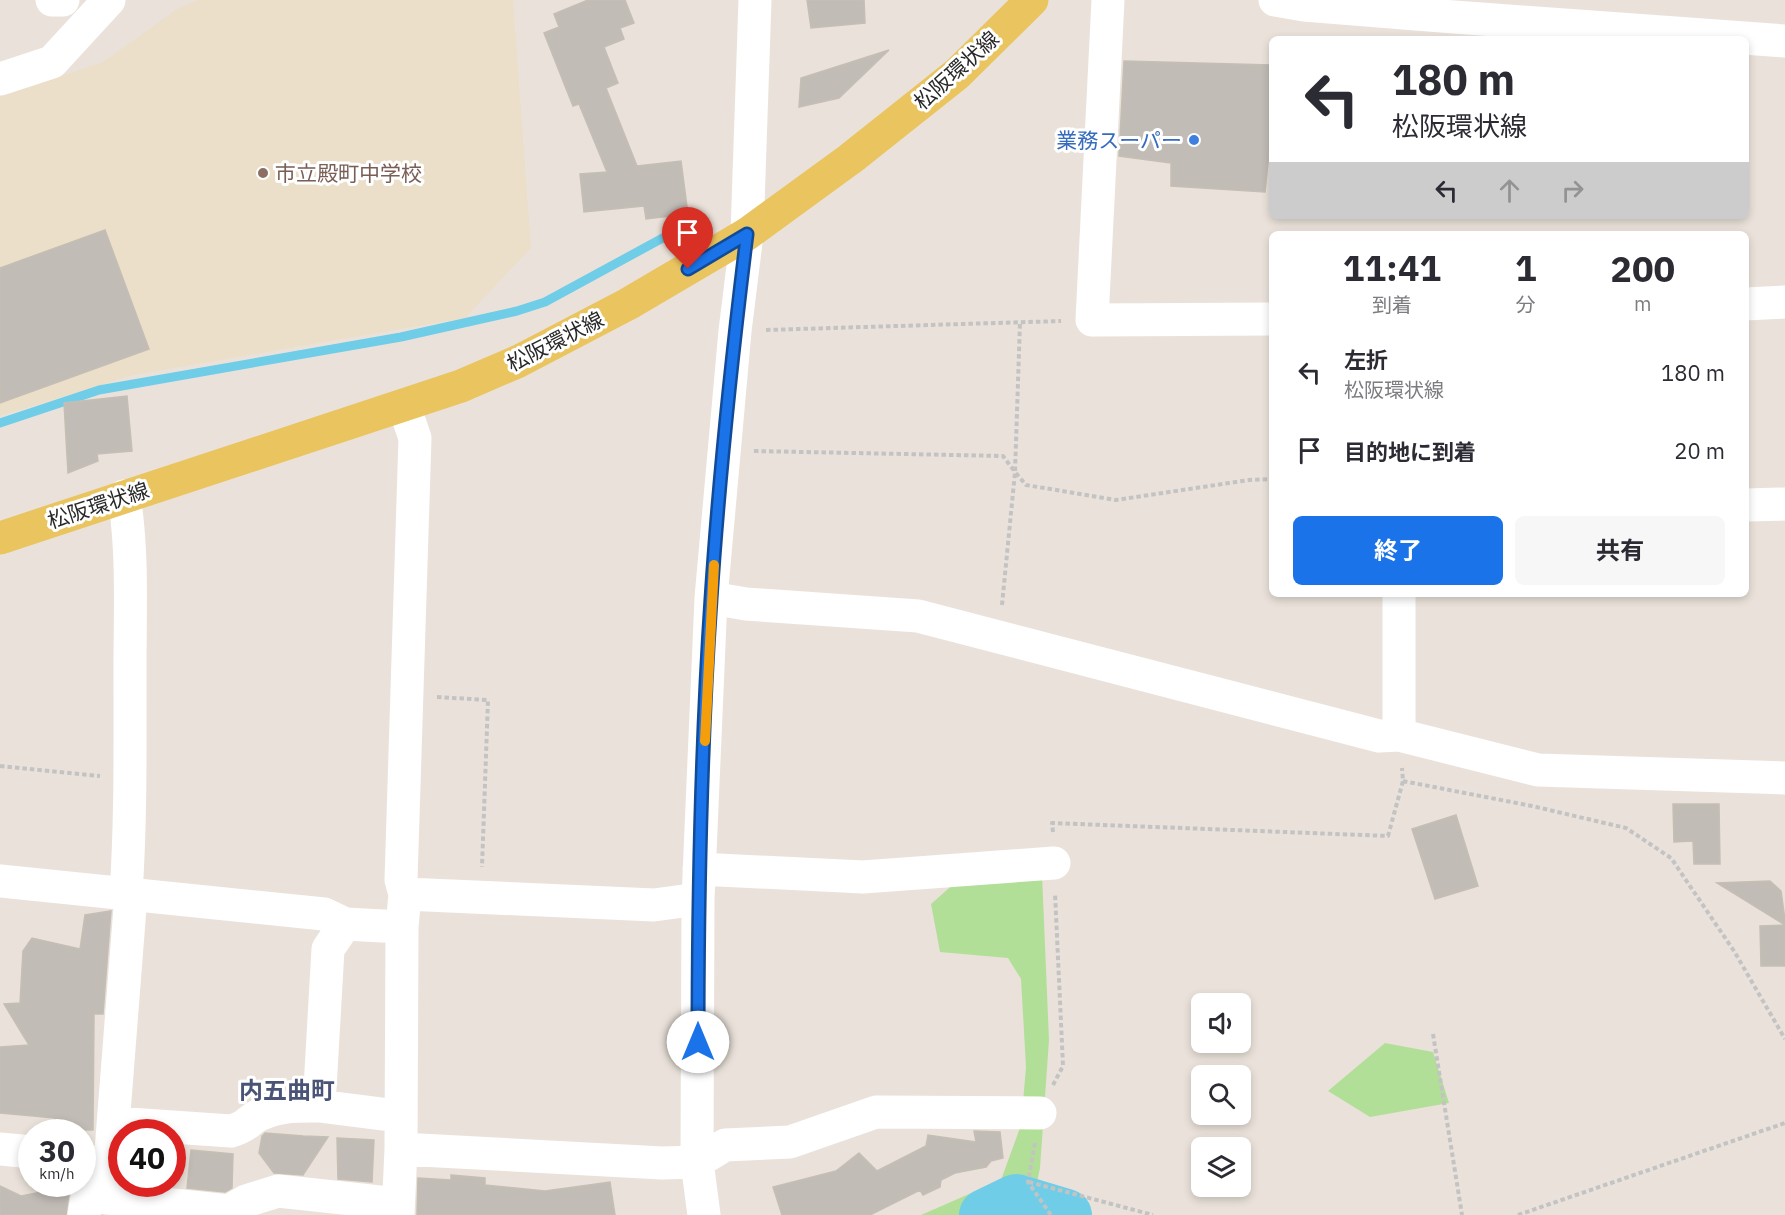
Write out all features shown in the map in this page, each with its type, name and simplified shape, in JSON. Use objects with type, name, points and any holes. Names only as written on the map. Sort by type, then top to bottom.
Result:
[{"type":"main road","name":"松阪環状線","points":[[0,538],[404,406],[461,386],[519,361],[628,304],[747,234],[850,159],[957,74],[1032,0]]},
{"type":"street","points":[[52,0],[63,0]]},
{"type":"street","points":[[0,79],[52,62],[109,0]]},
{"type":"street","points":[[704,1215],[697,1162],[699,884],[711,598],[735,331],[747,234],[754,0]]},
{"type":"street","points":[[1108,0],[1092,320],[1269,319]]},
{"type":"street","points":[[1275,0],[1304,5],[1454,9],[1733,36]]},
{"type":"street","points":[[1749,38],[1785,41]]},
{"type":"street","points":[[1749,304],[1785,302]]},
{"type":"street","points":[[96,1178],[107,1198],[229,1210],[255,1197],[278,1191],[398,1209],[401,1149],[402,927],[405,894],[401,880],[415,438],[404,406]]},
{"type":"street","points":[[114,1119],[128,895],[131,779],[130,531],[124,496]]},
{"type":"street","points":[[1749,505],[1785,504]]},
{"type":"street","points":[[1399,597],[1399,735]]},
{"type":"street","points":[[711,598],[746,604],[918,616],[1379,736],[1399,735],[1538,770],[1785,778]]},
{"type":"street","points":[[405,894],[654,905],[699,884],[863,877],[1054,863]]},
{"type":"street","points":[[0,881],[324,914],[345,924],[402,927]]},
{"type":"street","points":[[319,1106],[328,949],[345,924]]},
{"type":"street","points":[[186,1128],[231,1131],[245,1127],[257,1116],[282,1106],[319,1106],[382,1114]]},
{"type":"street","points":[[401,1149],[697,1162],[725,1145],[790,1142],[876,1112],[1040,1113]]},
{"type":"street","points":[[0,1149],[18,1151]]},
{"type":"street","points":[[84,1215],[86,1197]]},
{"type":"path","points":[[735,331],[1092,320]]},
{"type":"path","points":[[1000,636],[1015,472],[1020,322]]},
{"type":"path","points":[[724,458],[760,450],[1003,456],[1026,485],[1116,500],[1249,480],[1269,479]]},
{"type":"path","points":[[407,695],[488,700],[481,897]]},
{"type":"path","points":[[1051,1215],[1029,1183],[1040,1113],[1063,1066],[1052,823],[1388,836],[1403,781],[1399,735]]},
{"type":"path","points":[[0,766],[131,779]]},
{"type":"path","points":[[1403,781],[1532,806],[1626,828],[1671,858],[1734,951],[1785,1039]]},
{"type":"path","points":[[1433,1034],[1462,1215]]},
{"type":"path","points":[[1518,1215],[1785,1123]]},
{"type":"path","points":[[1029,1183],[1153,1215]]},
{"type":"shaded area","name":"市立殿町中学校","points":[[198,0],[513,0],[531,248],[465,318],[134,375],[0,416],[0,97],[103,62],[177,9]]},
{"type":"green space","points":[[1042,874],[1049,1040],[1040,1168],[1032,1206],[1037,1215],[921,1215],[1001,1180],[1021,1125],[1026,1067],[1021,979],[1008,958],[940,952],[931,904],[957,881]]},
{"type":"green space","points":[[1385,1043],[1433,1052],[1449,1103],[1370,1117],[1328,1091]]},
{"type":"building","points":[[588,0],[625,0],[634,23],[620,28],[624,39],[604,47],[618,83],[606,88],[637,166],[681,161],[688,214],[646,219],[644,206],[584,212],[580,174],[607,172],[579,104],[573,106],[544,33],[559,27],[554,14]]},
{"type":"building","points":[[807,0],[864,0],[865,23],[811,28]]},
{"type":"building","points":[[889,50],[839,98],[799,107],[801,78]]},
{"type":"building","name":"業務スーパー","points":[[1124,61],[1269,65],[1269,153],[1265,192],[1171,186],[1171,163],[1119,156]]},
{"type":"building","points":[[105,230],[149,349],[0,403],[0,268]]},
{"type":"building","points":[[127,396],[132,451],[97,454],[98,461],[68,473],[64,403]]},
{"type":"building","points":[[1673,804],[1719,804],[1720,864],[1694,864],[1693,841],[1674,842]]},
{"type":"building","points":[[1456,815],[1478,886],[1435,899],[1412,829]]},
{"type":"building","points":[[1770,881],[1781,891],[1785,925],[1717,883]]},
{"type":"building","points":[[111,911],[103,1014],[94,1014],[93,1119],[55,1119],[0,1113],[0,1047],[29,1045],[4,1004],[20,1003],[23,951],[32,938],[80,949],[85,915]]},
{"type":"building","points":[[1785,925],[1785,966],[1761,966],[1760,926]]},
{"type":"building","points":[[974,1131],[1000,1132],[1003,1158],[991,1161],[986,1167],[955,1173],[941,1180],[940,1187],[923,1195],[920,1190],[870,1215],[782,1215],[773,1187],[836,1171],[859,1153],[877,1171],[926,1146],[928,1135],[976,1142]]},
{"type":"building","points":[[265,1133],[328,1137],[303,1175],[274,1173],[259,1153],[262,1136]]},
{"type":"building","points":[[337,1138],[374,1140],[372,1182],[338,1179]]},
{"type":"building","points":[[191,1150],[233,1154],[232,1188],[225,1192],[187,1188]]},
{"type":"building","points":[[451,1175],[485,1178],[485,1185],[545,1191],[610,1182],[615,1215],[417,1215],[418,1178],[451,1180]]},
{"type":"building","points":[[0,1186],[18,1195],[18,1197],[68,1197],[66,1215],[0,1215]]},
{"type":"waterway","points":[[0,423],[99,390],[401,337],[517,311],[545,302],[694,221]]},
{"type":"waterway","points":[[985,1215],[1016,1200],[1066,1215]]},
{"type":"slow traffic","points":[[705,741],[714,565]]},
{"type":"place","name":"業務スーパー","points":[[1194,140]]},
{"type":"place","name":"市立殿町中学校","points":[[263,173]]},
{"type":"district","name":"内五曲町","points":[[287,1090]]},
{"type":"route","points":[[688,269],[747,234],[735,331],[711,598],[698,899],[698,1042]]}]
